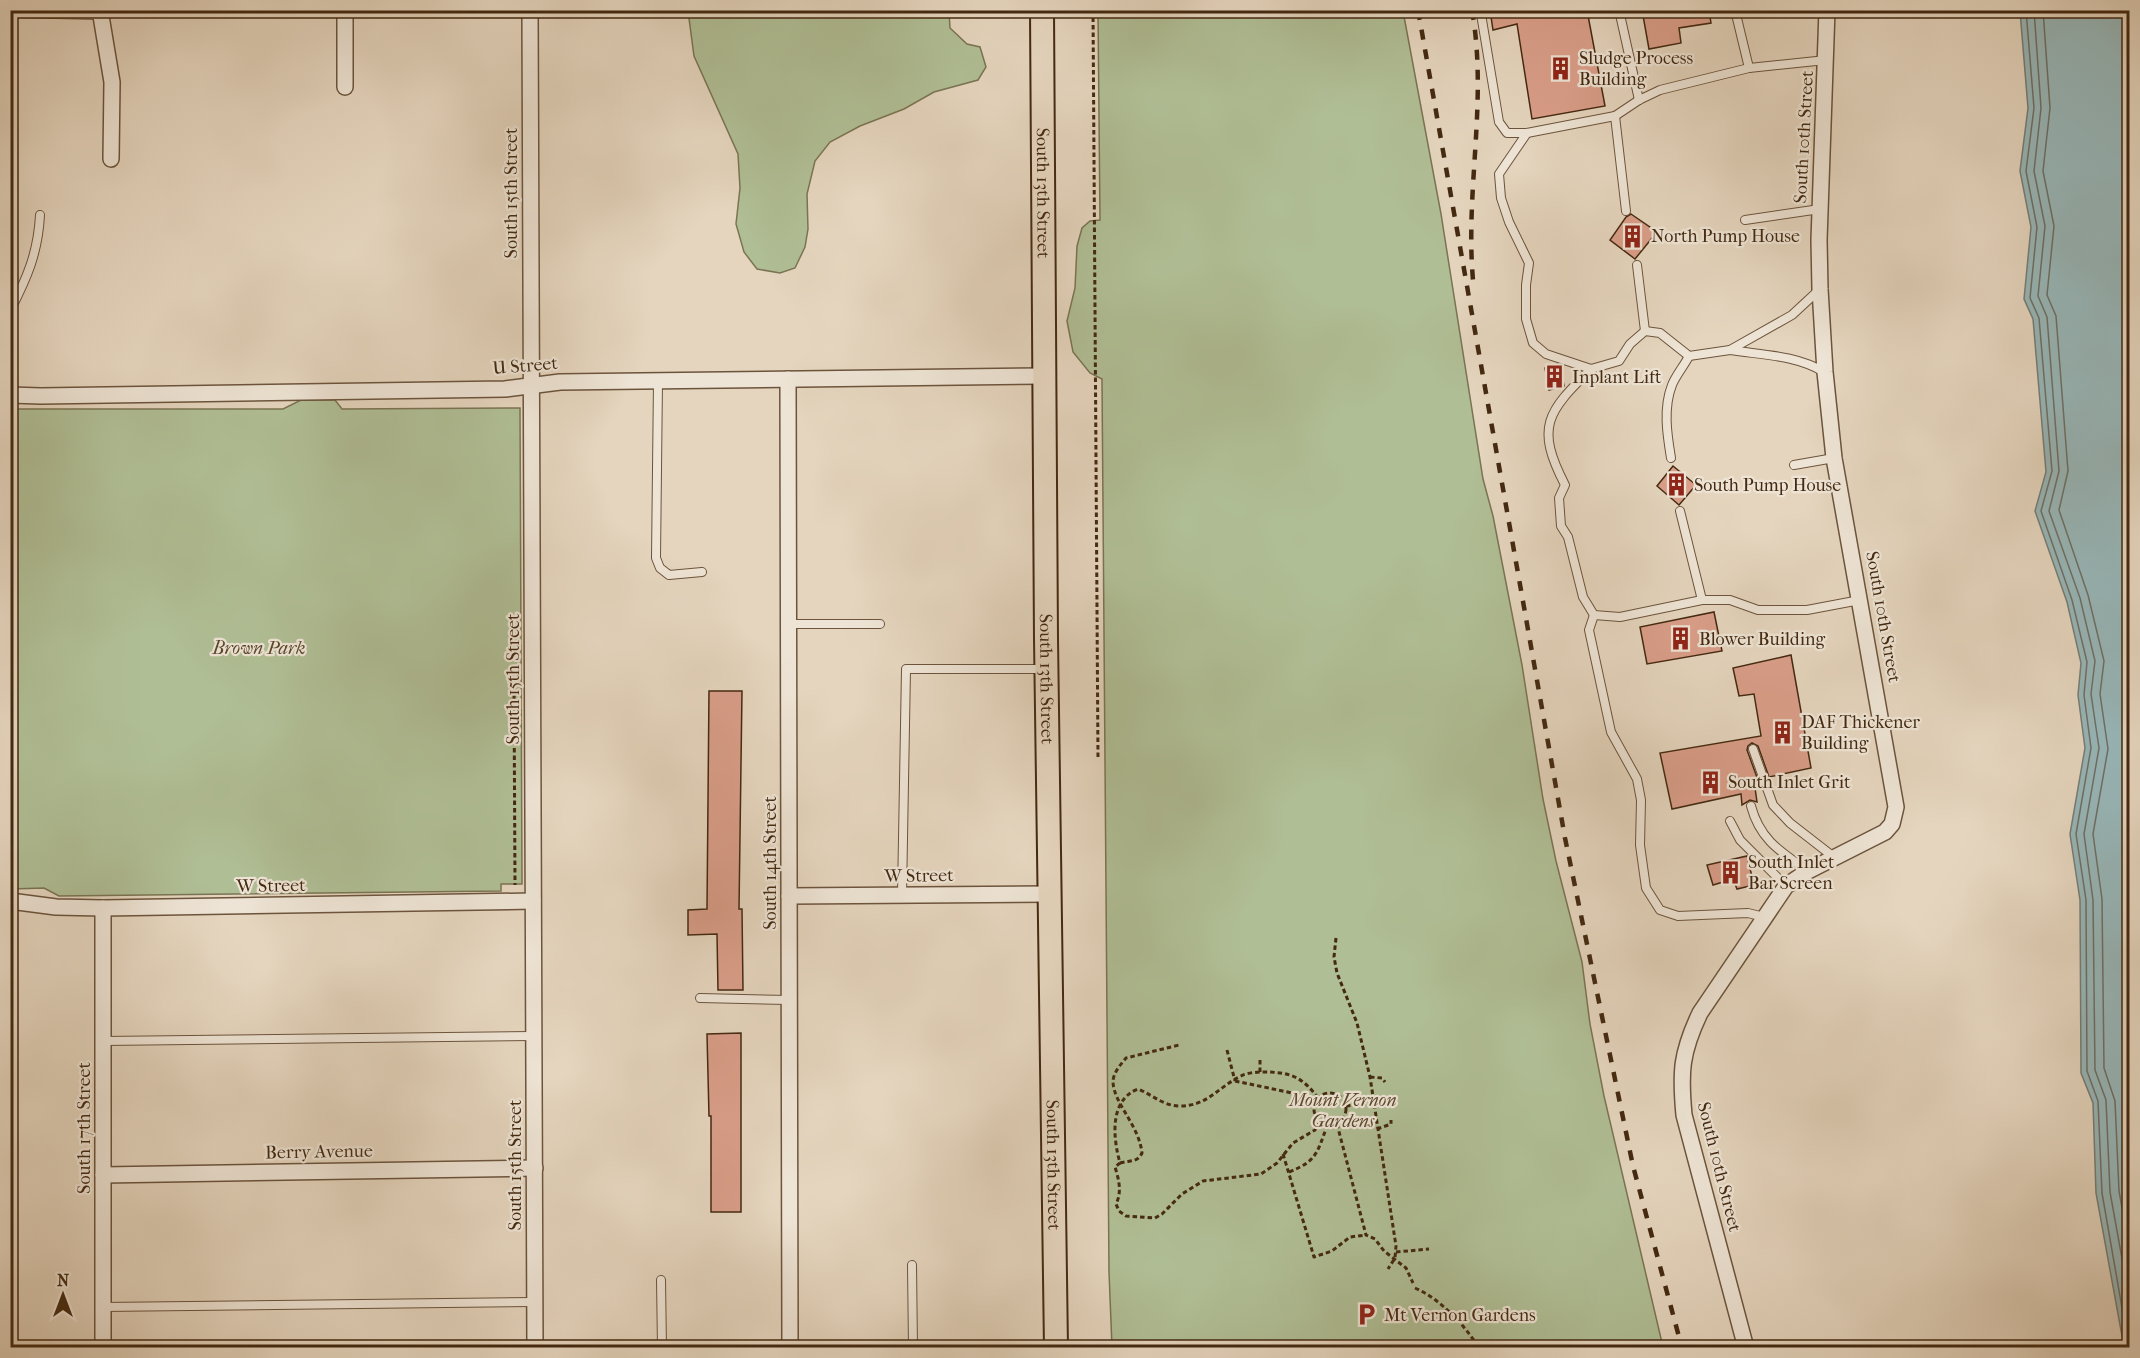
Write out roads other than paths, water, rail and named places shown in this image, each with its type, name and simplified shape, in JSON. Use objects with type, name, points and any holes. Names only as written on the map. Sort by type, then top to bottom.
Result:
[{"type":"main road","name":"South 13th Street","points":[[1042,10],[1046,669],[1056,1347]]},
{"type":"street","points":[[345,10],[345,87]]},
{"type":"street","name":"South 15th Street","points":[[530,10],[536,1347]]},
{"type":"street","name":"South 10th Street","points":[[1746,1347],[1684,1115],[1681,1088],[1683,1058],[1700,1013],[1786,886],[1885,832],[1892,824],[1896,807],[1834,458],[1825,372],[1820,289],[1820,209],[1827,10]]},
{"type":"street","points":[[100,13],[112,82],[111,159]]},
{"type":"street","name":"U Street","points":[[10,395],[505,390],[560,382],[1044,376]]},
{"type":"street","name":"South 14th Street","points":[[788,379],[790,1347]]},
{"type":"street","name":"W Street","points":[[789,896],[1050,894]]},
{"type":"street","name":"W Street","points":[[10,902],[57,907],[103,908],[533,901]]},
{"type":"street","name":"South 17th Street","points":[[103,908],[103,1347]]},
{"type":"street","name":"Berry Avenue","points":[[103,1175],[535,1168]]},
{"type":"lane","points":[[1619,10],[1639,100]]},
{"type":"lane","points":[[1735,10],[1749,68]]},
{"type":"lane","points":[[10,13],[100,13]]},
{"type":"lane","points":[[1481,14],[1499,122],[1507,133],[1527,133],[1615,116],[1639,100],[1660,90],[1749,68],[1827,60]]},
{"type":"lane","points":[[1615,116],[1626,211]]},
{"type":"lane","points":[[1527,133],[1499,174],[1501,198],[1509,222],[1529,263],[1526,285],[1526,319],[1533,343],[1546,354],[1591,369]]},
{"type":"lane","points":[[1745,220],[1820,209]]},
{"type":"lane","points":[[10,311],[28,276],[39,241],[40,215]]},
{"type":"lane","points":[[1637,265],[1645,332]]},
{"type":"lane","points":[[1730,350],[1792,315],[1820,289]]},
{"type":"lane","points":[[1764,916],[1748,913],[1678,916],[1660,910],[1646,888],[1640,845],[1641,800],[1637,779],[1611,732],[1589,630],[1594,615],[1583,597],[1568,537],[1561,526],[1559,498],[1565,485],[1550,454],[1548,434],[1553,411],[1570,389],[1591,369],[1619,361],[1630,344],[1645,332],[1660,333],[1689,356],[1730,350],[1795,359],[1825,372]]},
{"type":"lane","points":[[1671,458],[1667,434],[1667,404],[1673,383],[1689,356]]},
{"type":"lane","points":[[658,381],[656,558],[660,568],[669,575],[702,572]]},
{"type":"lane","points":[[1794,465],[1834,458]]},
{"type":"lane","points":[[1680,511],[1702,600]]},
{"type":"lane","points":[[1594,615],[1620,617],[1702,600],[1730,600],[1758,610],[1807,610],[1860,600]]},
{"type":"lane","points":[[789,624],[879,624]]},
{"type":"lane","points":[[902,895],[906,669],[1046,669]]},
{"type":"lane","points":[[1753,749],[1773,805],[1790,823],[1835,858]]},
{"type":"lane","points":[[1751,806],[1754,819],[1764,836],[1777,849],[1808,872]]},
{"type":"lane","points":[[1730,821],[1740,840],[1786,886]]},
{"type":"lane","points":[[700,998],[789,1000]]},
{"type":"lane","points":[[103,1041],[534,1036]]},
{"type":"lane","points":[[912,1265],[913,1347]]},
{"type":"lane","points":[[661,1280],[662,1347]]},
{"type":"lane","points":[[102,1307],[535,1302]]},
{"type":"water","points":[[2020,11],[2129,11],[2129,1347],[2124,1347],[2096,1193],[2093,1103],[2081,1073],[2080,900],[2070,834],[2085,748],[2078,695],[2081,663],[2067,602],[2035,511],[2046,472],[2033,319],[2024,299],[2031,227],[2020,171],[2028,108]]},
{"type":"railway","points":[[1418,10],[1565,838],[1633,1166],[1682,1348]]},
{"type":"railway","points":[[1472,10],[1478,78],[1471,246],[1473,280]]},
{"type":"place","name":"Sludge Process Building","points":[[1561,68]]},
{"type":"place","name":"North Pump House","points":[[1633,236]]},
{"type":"place","name":"Inplant Lift","points":[[1554,377]]},
{"type":"place","name":"South Pump House","points":[[1676,485]]},
{"type":"place","name":"Blower Building","points":[[1681,639]]},
{"type":"place","name":"DAF Thickener Building","points":[[1783,732]]},
{"type":"place","name":"South Inlet Grit","points":[[1710,782]]},
{"type":"place","name":"South Inlet Bar Screen","points":[[1730,872]]},
{"type":"place","name":"Mt Vernon Gardens","points":[[1366,1315]]},
{"type":"park label","name":"Brown Park","points":[[259,648]]},
{"type":"park label","name":"Mount Vernon Gardens","points":[[1343,1110]]}]
